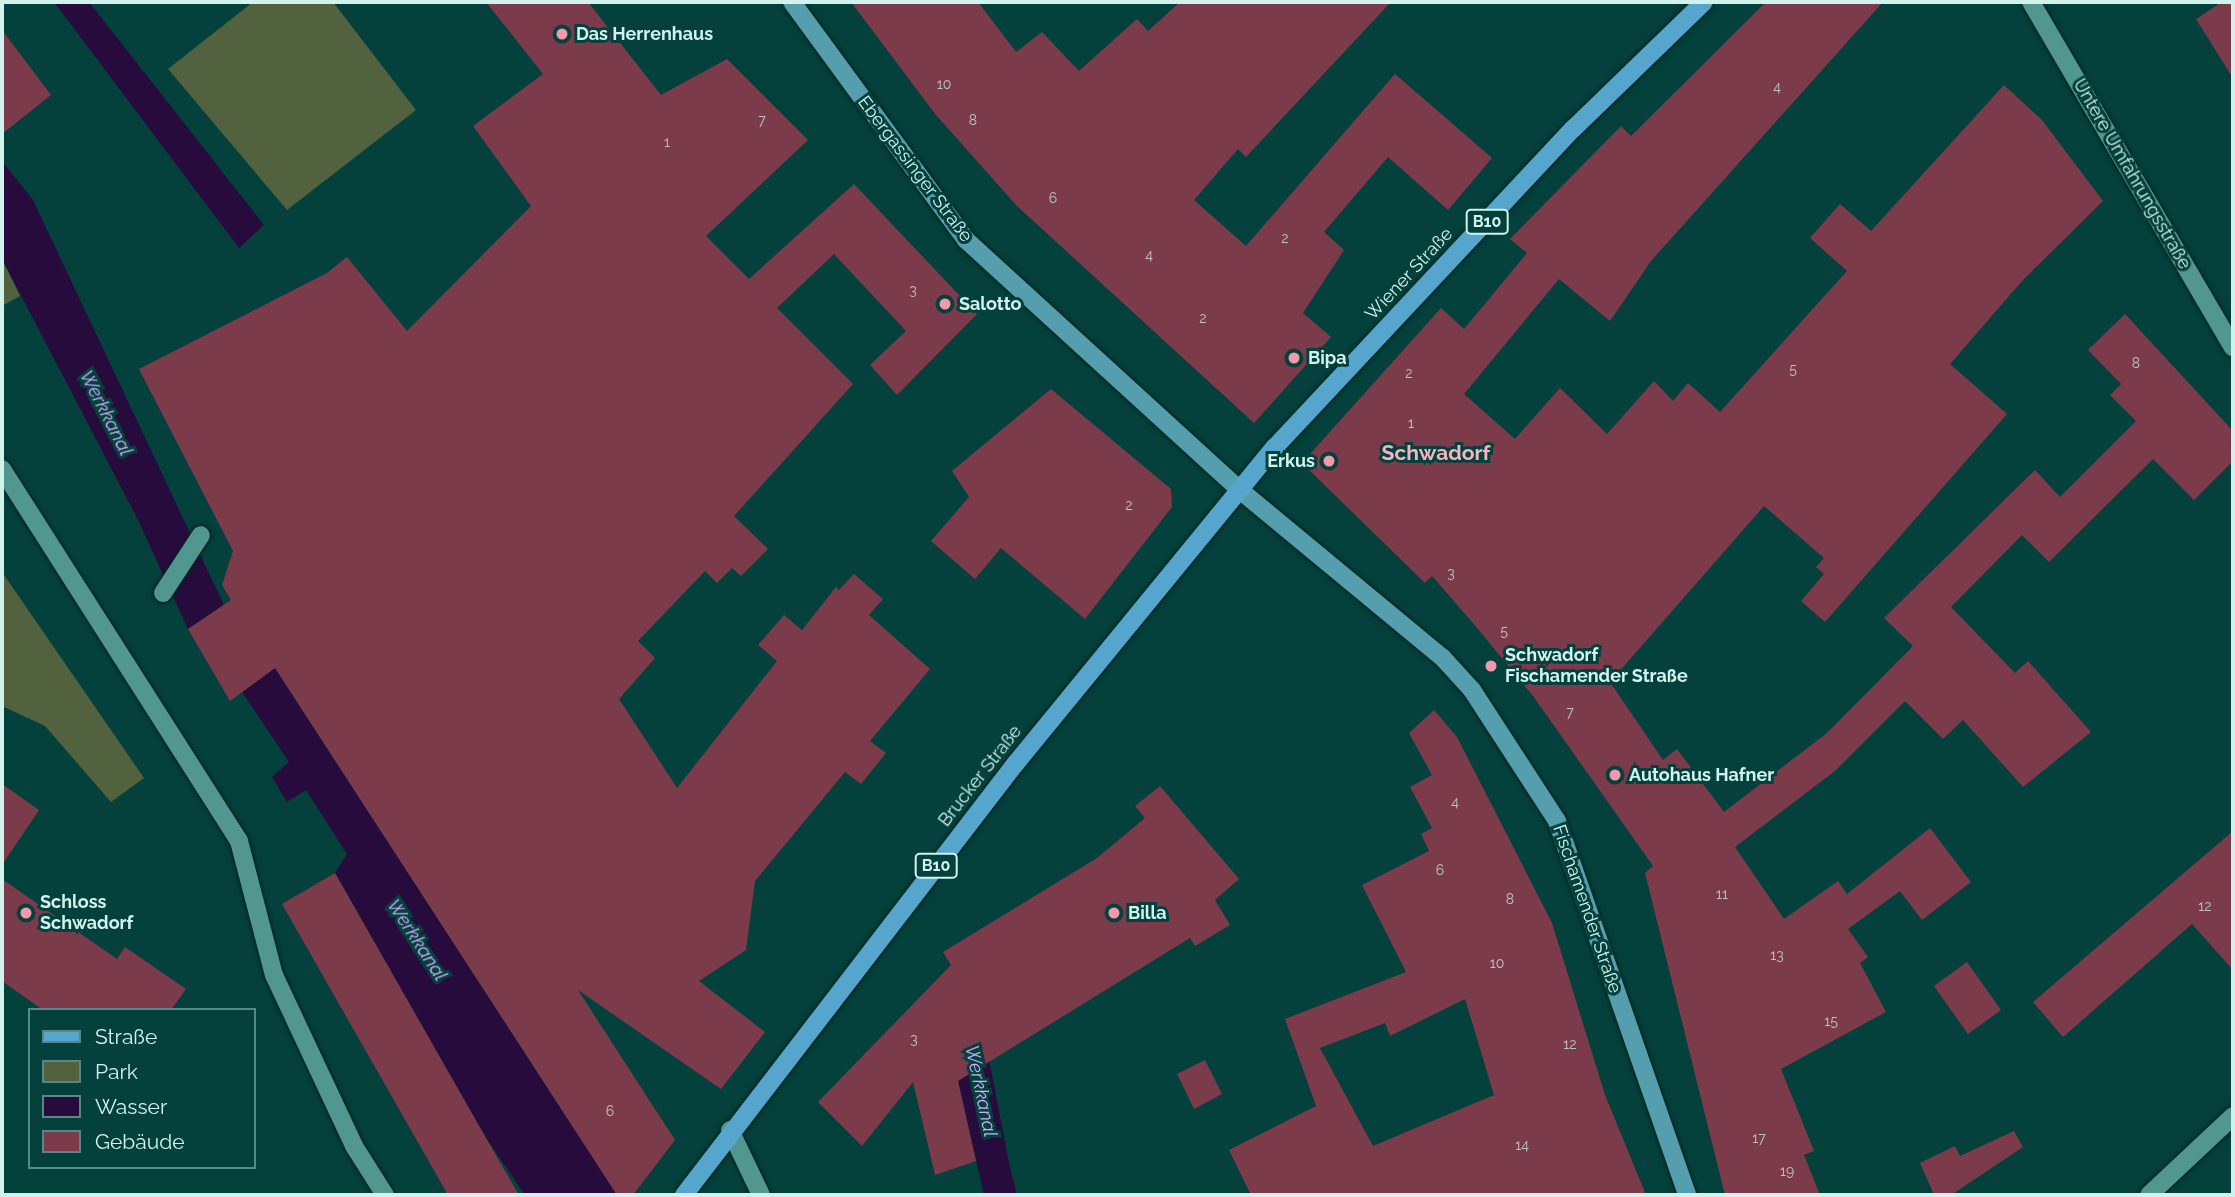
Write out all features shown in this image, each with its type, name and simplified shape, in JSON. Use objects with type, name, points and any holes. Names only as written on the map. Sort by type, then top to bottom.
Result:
[{"type":"main road","name":"Ebergassinger Straße","points":[[792,2],[966,240],[1241,491]]},
{"type":"main road","name":"Wiener Straße","points":[[1241,491],[1275,447],[1573,129],[1704,2]]},
{"type":"main road","name":"Brucker Straße","points":[[684,1195],[730,1130],[1016,763],[1241,491]]},
{"type":"main road","name":"Fischamender Straße","points":[[1241,491],[1442,657],[1472,690],[1557,821],[1687,1195]]},
{"type":"street","name":"Untere Umfahrungsstraße","points":[[2031,2],[2233,347]]},
{"type":"street","points":[[2,469],[240,841],[274,975],[354,1146],[385,1195]]},
{"type":"street","points":[[163,593],[201,535]]},
{"type":"street","points":[[2149,1195],[2233,1116]]},
{"type":"street","points":[[730,1130],[761,1195]]},
{"type":"green space","points":[[253,2],[333,2],[416,110],[287,210],[168,69]]},
{"type":"green space","points":[[2,259],[20,296],[2,306]]},
{"type":"green space","points":[[2,572],[144,778],[111,802],[45,726],[2,706]]},
{"type":"water","points":[[54,2],[89,2],[264,225],[239,248]]},
{"type":"water","name":"Werkkanal","points":[[2,161],[33,200],[224,605],[188,629],[137,518],[2,259]]},
{"type":"water","name":"Werkkanal","points":[[275,668],[617,1195],[525,1195],[486,1138],[335,873],[347,854],[306,790],[287,802],[272,777],[289,762],[242,692]]},
{"type":"water","name":"Werkkanal","points":[[973,976],[1017,1195],[984,1195],[939,997]]},
{"type":"building","points":[[486,2],[588,2],[661,95],[727,59],[808,140],[706,236],[749,279],[854,184],[977,314],[897,395],[870,365],[906,331],[834,254],[777,308],[853,384],[734,516],[768,549],[741,576],[732,568],[717,583],[705,571],[638,641],[655,658],[619,699],[677,788],[777,661],[758,645],[784,615],[802,630],[836,587],[839,590],[854,574],[883,599],[869,615],[930,669],[870,741],[886,753],[861,784],[845,772],[755,881],[746,950],[699,981],[765,1032],[721,1089],[578,990],[675,1140],[633,1195],[617,1195],[275,668],[230,701],[188,629],[231,600],[222,585],[233,551],[139,369],[327,273],[347,257],[407,331],[531,206],[473,126],[543,74]]},
{"type":"building","points":[[851,2],[978,2],[1016,52],[1042,32],[1079,71],[1137,19],[1148,31],[1180,2],[1391,2],[1246,157],[1238,149],[1194,200],[1246,246],[1395,74],[1492,158],[1448,210],[1388,157],[1324,232],[1344,250],[1303,313],[1331,337],[1254,423],[1017,206],[936,115]]},
{"type":"building","points":[[1766,2],[1883,2],[1651,261],[1610,321],[1559,279],[1464,394],[1515,439],[1560,388],[1607,434],[1654,381],[1673,401],[1688,383],[1720,412],[1847,271],[1810,238],[1840,204],[1871,231],[2004,85],[2042,120],[2103,201],[2023,280],[1950,364],[2007,414],[1825,622],[1801,601],[1824,574],[1816,567],[1824,558],[1764,506],[1610,682],[1663,760],[1677,749],[1724,812],[1827,733],[1913,646],[1884,618],[2035,470],[2060,497],[2136,421],[2110,395],[2121,384],[2088,350],[2125,314],[2233,431],[2233,461],[2194,500],[2153,459],[2049,562],[2022,535],[1951,607],[2015,673],[2028,661],[2091,732],[2023,787],[1963,720],[1943,739],[1905,701],[1835,771],[1735,847],[1784,919],[1838,881],[1847,894],[1930,828],[1971,882],[1922,920],[1900,891],[1848,929],[1868,957],[1860,963],[1886,1012],[1781,1069],[1814,1151],[1804,1155],[1820,1195],[1725,1195],[1645,873],[1653,866],[1533,696],[1473,623],[1432,576],[1425,583],[1302,463],[1441,308],[1464,329],[1527,253],[1510,239],[1621,126],[1631,136]]},
{"type":"building","points":[[2222,2],[2233,2],[2233,78],[2196,19]]},
{"type":"building","points":[[2,30],[51,95],[2,134]]},
{"type":"building","points":[[1051,389],[1171,489],[1172,507],[1085,619],[1001,548],[975,579],[931,541],[969,497],[952,471]]},
{"type":"building","points":[[1434,710],[1457,737],[1552,923],[1605,1095],[1646,1195],[1251,1195],[1229,1150],[1316,1106],[1285,1019],[1406,972],[1362,885],[1429,851],[1421,834],[1432,828],[1410,787],[1432,775],[1409,733]],"holes":[[[1465,999],[1494,1095],[1373,1146],[1320,1048],[1385,1023],[1390,1036]]]},
{"type":"building","name":"Schloss Schwadorf","points":[[2,784],[39,810],[2,865]]},
{"type":"building","name":"Billa","points":[[1160,786],[1239,879],[1215,900],[1230,925],[1195,946],[1190,938],[958,1081],[976,1161],[935,1175],[913,1082],[862,1146],[818,1102],[951,965],[943,952],[1097,858],[1145,818],[1135,806]]},
{"type":"building","points":[[2233,831],[2233,970],[2192,924],[2063,1037],[2033,1002]]},
{"type":"building","points":[[335,873],[519,1195],[448,1195],[282,904]]},
{"type":"building","name":"Schloss Schwadorf","points":[[2,879],[117,959],[125,947],[186,989],[172,1008],[40,1008],[2,981]]},
{"type":"building","points":[[1967,962],[2001,1010],[1968,1034],[1934,986]]},
{"type":"building","points":[[1205,1060],[1222,1094],[1194,1109],[1177,1074]]},
{"type":"building","points":[[2014,1131],[2023,1147],[1951,1195],[1934,1195],[1920,1163],[1955,1146],[1960,1156]]},
{"type":"place","name":"Das Herrenhaus","points":[[562,34]]},
{"type":"place","name":"Salotto","points":[[945,304]]},
{"type":"place","name":"Bipa","points":[[1294,358]]},
{"type":"place","name":"Erkus","points":[[1329,461]]},
{"type":"place","name":"Schwadorf Fischamender Straße","points":[[1491,666]]},
{"type":"place","name":"Autohaus Hafner","points":[[1615,775]]},
{"type":"place","name":"Schloss Schwadorf","points":[[26,913]]},
{"type":"place","name":"Billa","points":[[1114,913]]},
{"type":"district","name":"Schwadorf","points":[[1436,453]]}]
